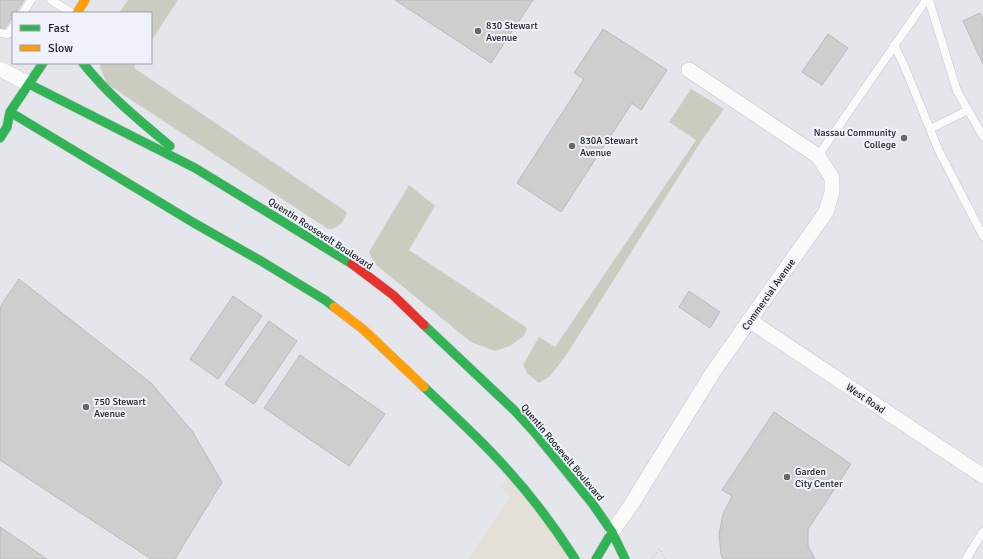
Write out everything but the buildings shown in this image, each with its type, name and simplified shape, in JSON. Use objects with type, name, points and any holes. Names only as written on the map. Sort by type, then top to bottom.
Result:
[{"type":"street","points":[[78,12],[85,0]]},
{"type":"street","points":[[3,111],[29,84],[42,64]]},
{"type":"street","points":[[84,64],[96,81],[116,100],[195,168]]},
{"type":"street","points":[[0,69],[29,84]]},
{"type":"street","name":"Commercial Avenue","points":[[596,559],[713,372],[826,212],[832,192],[832,178],[818,156],[689,70]]},
{"type":"street","name":"Quentin Roosevelt Boulevard","points":[[29,84],[195,168],[351,263],[393,295],[514,410],[535,433],[592,503],[612,532],[625,559]]},
{"type":"street","points":[[0,138],[7,127],[3,111]]},
{"type":"street","points":[[3,111],[261,261],[325,300],[364,330],[492,453],[561,536],[575,559]]},
{"type":"street","name":"West Road","points":[[749,320],[983,476]]},
{"type":"lane","points":[[24,12],[31,0]]},
{"type":"lane","points":[[51,0],[70,12]]},
{"type":"lane","points":[[818,156],[927,0]]},
{"type":"lane","points":[[927,0],[957,91],[983,136]]},
{"type":"lane","points":[[0,33],[8,34],[12,28]]},
{"type":"lane","points":[[894,46],[903,63],[950,174],[983,236]]},
{"type":"lane","points":[[930,129],[968,110]]},
{"type":"lane","points":[[966,559],[983,532]]},
{"type":"path","points":[[652,559],[660,549],[666,559]]},
{"type":"shaded area","points":[[128,0],[178,0],[152,39],[152,12],[120,12]]},
{"type":"shaded area","points":[[100,64],[136,64],[134,68],[344,210],[347,213],[342,222],[335,228],[328,229],[107,84]]},
{"type":"shaded area","points":[[691,89],[724,109],[700,143],[565,357],[550,376],[539,383],[528,374],[523,365],[539,337],[555,347],[696,140],[669,122]]},
{"type":"shaded area","points":[[409,185],[435,206],[409,250],[527,328],[524,336],[510,346],[495,351],[471,342],[375,264],[369,252]]},
{"type":"shaded area","points":[[512,472],[574,559],[468,559],[510,497],[502,488]]},
{"type":"traffic: fast","points":[[0,138],[7,127],[10,112],[42,64]]},
{"type":"traffic: fast","points":[[84,64],[103,86],[135,117],[170,146]]},
{"type":"traffic: fast","points":[[29,84],[195,168],[352,264]]},
{"type":"traffic: fast","points":[[10,112],[194,223],[261,261],[334,307]]},
{"type":"traffic: fast","points":[[424,325],[514,410],[535,433],[592,503],[612,532],[625,559]]},
{"type":"traffic: fast","points":[[424,387],[475,436],[515,478],[546,517],[575,559]]},
{"type":"traffic: fast","points":[[596,559],[612,532]]},
{"type":"traffic: slow","points":[[78,12],[85,0]]},
{"type":"traffic: slow","points":[[334,307],[364,330],[424,387]]},
{"type":"traffic: jam","points":[[352,264],[393,295],[424,325]]},
{"type":"place","name":"830 Stewart Avenue","points":[[478,31]]},
{"type":"place","name":"Nassau Community College","points":[[904,138]]},
{"type":"place","name":"830A Stewart Avenue","points":[[572,146]]},
{"type":"place","name":"750 Stewart Avenue","points":[[86,407]]},
{"type":"place","name":"Garden City Center","points":[[787,477]]}]
